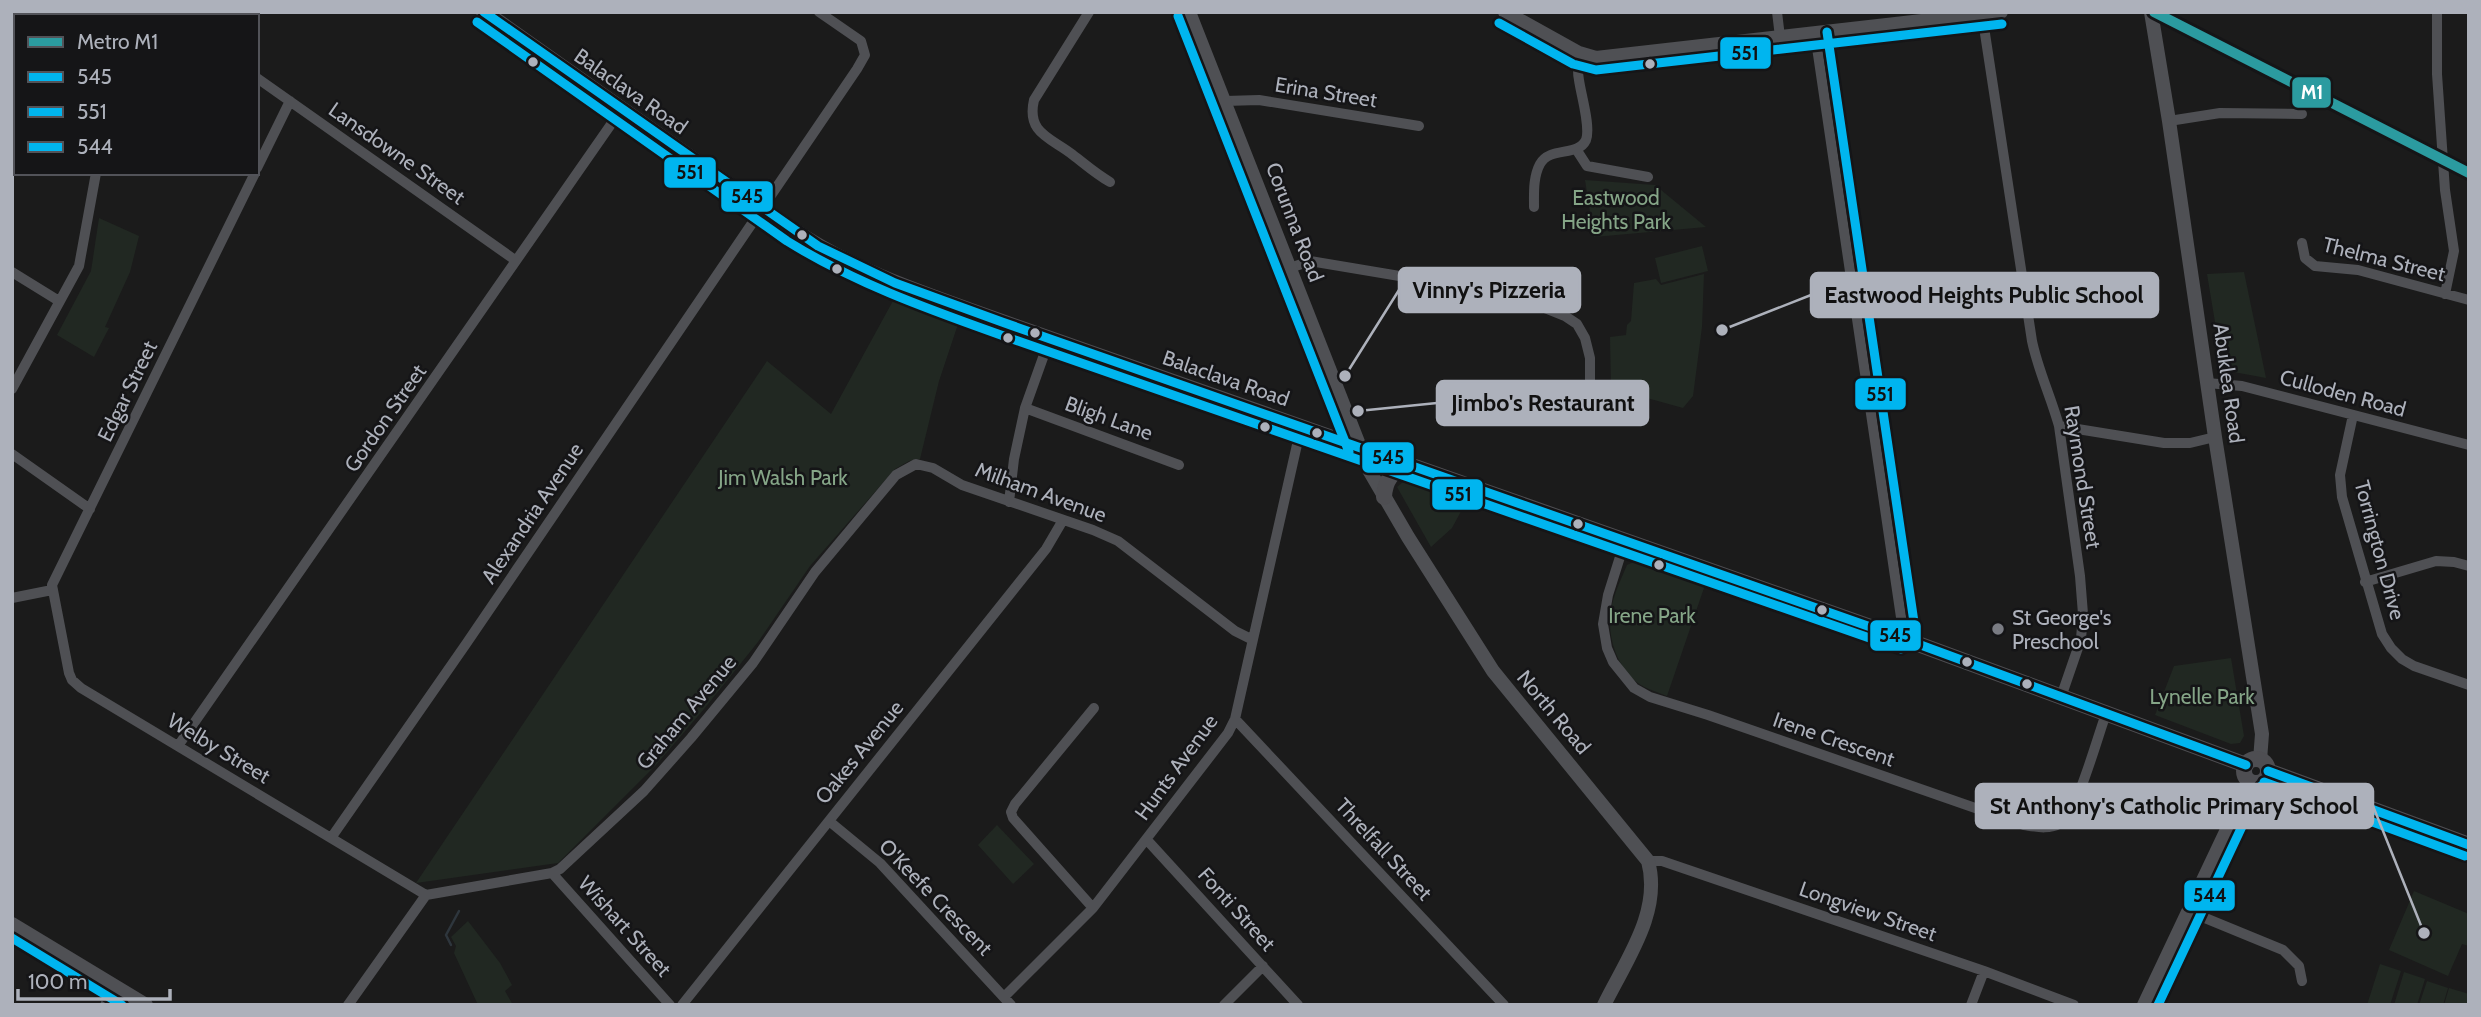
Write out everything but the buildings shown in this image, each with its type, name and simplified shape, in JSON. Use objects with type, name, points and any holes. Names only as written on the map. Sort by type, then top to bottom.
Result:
[{"type":"main road","name":"Balaclava Road","points":[[484,12],[762,209],[825,251],[874,275],[1899,637],[2106,714],[2258,765],[2469,845]]},
{"type":"main road","points":[[1384,497],[1384,485],[1389,476],[1407,464]]},
{"type":"main road","points":[[2250,781],[2245,775],[2258,765]]},
{"type":"street","name":"Alexandria Avenue","points":[[331,838],[466,644],[865,55],[861,41],[819,12]]},
{"type":"street","points":[[1089,12],[1034,100],[1031,112],[1034,122],[1045,137],[1110,182]]},
{"type":"street","name":"Corunna Road","points":[[1189,12],[1360,448]]},
{"type":"street","points":[[1505,12],[1579,53],[1596,58],[1991,13]]},
{"type":"street","points":[[1777,12],[1780,37]]},
{"type":"street","name":"Abuklea Road","points":[[2151,12],[2262,734],[2258,765]]},
{"type":"street","points":[[2437,12],[2437,74],[2445,190],[2454,251],[2445,294]]},
{"type":"street","name":"Raymond Street","points":[[1991,13],[2032,341],[2059,426],[2080,576],[2083,614],[2077,654],[2061,696]]},
{"type":"street","points":[[1815,34],[1902,624],[1899,637]]},
{"type":"street","points":[[1534,207],[1535,176],[1544,158],[1556,152],[1576,149],[1584,144],[1588,134],[1579,82],[1579,53]]},
{"type":"street","name":"Lansdowne Street","points":[[259,79],[515,260]]},
{"type":"street","name":"Erina Street","points":[[1225,101],[1259,100],[1419,126]]},
{"type":"street","points":[[259,164],[290,101]]},
{"type":"street","name":"Gordon Street","points":[[178,746],[621,110]]},
{"type":"street","points":[[2169,121],[2220,113],[2302,114]]},
{"type":"street","points":[[1576,149],[1587,166],[1648,177]]},
{"type":"street","points":[[12,389],[79,266],[96,175]]},
{"type":"street","name":"Edgar Street","points":[[52,590],[52,585],[254,175]]},
{"type":"street","name":"Thelma Street","points":[[2302,243],[2305,258],[2315,266],[2358,270],[2469,300]]},
{"type":"street","points":[[1290,268],[1310,261],[1477,289],[1565,316],[1577,324],[1585,338],[1590,358],[1590,382],[1586,396]]},
{"type":"street","points":[[12,272],[59,301]]},
{"type":"street","points":[[1009,502],[1014,459],[1025,408],[1049,338]]},
{"type":"street","name":"Culloden Road","points":[[2207,383],[2242,386],[2469,445]]},
{"type":"street","name":"Bligh Lane","points":[[1025,408],[1179,465]]},
{"type":"street","name":"Torrington Drive","points":[[2353,415],[2340,475],[2342,497],[2382,634],[2402,659],[2414,666],[2469,685]]},
{"type":"street","points":[[2059,426],[2164,443],[2190,443],[2215,437]]},
{"type":"street","name":"Hunts Avenue","points":[[1007,1001],[1093,908],[1228,733],[1235,719],[1301,427]]},
{"type":"street","name":"North Road","points":[[1360,448],[1384,497],[1493,671],[1648,861]]},
{"type":"street","points":[[12,454],[90,509]]},
{"type":"street","name":"Milham Avenue","points":[[916,464],[933,468],[962,485],[1118,541],[1235,631],[1251,639]]},
{"type":"street","name":"Graham Avenue","points":[[426,895],[552,873],[559,869],[644,792],[753,663],[814,572],[896,475],[916,464]]},
{"type":"street","name":"Oakes Avenue","points":[[682,1005],[1046,549],[1063,520]]},
{"type":"street","name":"Irene Crescent","points":[[1625,541],[1608,595],[1603,624],[1607,648],[1613,662],[1634,688],[1650,697],[2024,825],[2047,828],[2063,822],[2075,804],[2106,714]]},
{"type":"street","points":[[2365,582],[2435,561],[2469,566]]},
{"type":"street","points":[[12,598],[52,590]]},
{"type":"street","name":"Welby Street","points":[[52,590],[72,680],[81,688],[426,895]]},
{"type":"street","points":[[1093,908],[1013,818],[1011,812],[1094,708]]},
{"type":"street","name":"Threlfall Street","points":[[1235,719],[1504,1005]]},
{"type":"street","points":[[2144,1005],[2250,781]]},
{"type":"street","name":"O'Keefe Crescent","points":[[829,821],[880,863],[1007,1001]]},
{"type":"street","name":"Fonti Street","points":[[1147,840],[1298,1005]]},
{"type":"street","points":[[1604,1005],[1649,911],[1653,878],[1648,861]]},
{"type":"street","name":"Longview Street","points":[[1648,861],[1662,861],[1984,971],[2074,1005]]},
{"type":"street","name":"Wishart Street","points":[[552,873],[670,1005]]},
{"type":"street","points":[[348,1005],[426,895]]},
{"type":"street","points":[[2188,911],[2283,950],[2299,966],[2302,981]]},
{"type":"street","points":[[12,924],[146,1005]]},
{"type":"street","points":[[1224,1005],[1263,966]]},
{"type":"street","points":[[1971,1005],[1984,971]]},
{"type":"street","points":[[105,1005],[116,987]]},
{"type":"green space","name":"Eastwood Heights Park","points":[[1585,180],[1655,185],[1706,227],[1594,237]]},
{"type":"green space","points":[[99,218],[139,236],[130,272],[105,327],[109,328],[94,357],[57,335],[91,271]]},
{"type":"green space","points":[[1702,246],[1708,271],[1661,283],[1655,258]]},
{"type":"green space","points":[[2244,272],[2266,378],[2223,370],[2207,274]]},
{"type":"green space","points":[[1704,274],[1702,327],[1693,396],[1683,408],[1611,388],[1610,337],[1626,335],[1627,325],[1631,321],[1634,283],[1656,279],[1661,285]]},
{"type":"green space","name":"Jim Walsh Park","points":[[894,299],[959,321],[939,381],[920,459],[909,461],[895,469],[810,566],[758,642],[704,709],[656,765],[558,863],[416,883],[767,361],[831,414]]},
{"type":"green space","points":[[1404,481],[1466,502],[1452,528],[1431,547],[1397,487]]},
{"type":"green space","name":"Irene Park","points":[[1636,561],[1705,585],[1667,696],[1633,679],[1620,662],[1612,643],[1610,621],[1614,596],[1627,565]]},
{"type":"green space","name":"Lynelle Park","points":[[2231,658],[2244,736],[2240,743],[2231,744],[2155,715],[2174,666]]},
{"type":"green space","points":[[997,825],[1034,864],[1013,884],[978,845]]},
{"type":"green space","points":[[2414,891],[2469,914],[2469,946],[2462,944],[2448,976],[2389,950]]},
{"type":"green space","points":[[468,921],[500,963],[512,985],[505,991],[513,1005],[478,1005],[454,953],[456,946],[451,937]]},
{"type":"green space","points":[[2380,964],[2401,971],[2390,1005],[2367,1005]]},
{"type":"green space","points":[[2404,972],[2425,979],[2417,1005],[2394,1005]]},
{"type":"green space","points":[[2427,981],[2448,988],[2443,1005],[2419,1005]]},
{"type":"green space","points":[[2449,988],[2469,994],[2467,1005],[2444,1005]]},
{"type":"waterway","points":[[451,945],[446,935],[459,911]]},
{"type":"metro line","name":"M1","points":[[2154,12],[2469,173]]},
{"type":"transit line","name":"545","points":[[484,12],[818,246],[895,283],[1899,637],[2246,765]]},
{"type":"transit line","name":"551","points":[[1178,16],[1349,452]]},
{"type":"transit line","name":"551","points":[[477,22],[787,241],[864,282],[998,334],[1901,649],[1910,642],[1914,622],[1827,32]]},
{"type":"transit line","name":"551","points":[[1499,23],[1573,64],[1596,70],[2002,24]]},
{"type":"transit line","name":"545","points":[[2268,771],[2469,845]]},
{"type":"transit line","name":"544","points":[[2264,782],[2465,856]]},
{"type":"transit line","name":"544","points":[[2158,1005],[2261,786]]},
{"type":"transit line","name":"544","points":[[12,938],[122,1005]]},
{"type":"place","name":"Eastwood Heights Public School","points":[[1722,330]]},
{"type":"place","name":"Vinny's Pizzeria","points":[[1345,376]]},
{"type":"place","name":"Jimbo's Restaurant","points":[[1358,411]]},
{"type":"place","name":"St George's Preschool","points":[[1998,629]]},
{"type":"place","name":"St Anthony's Catholic Primary School","points":[[2424,933]]}]
